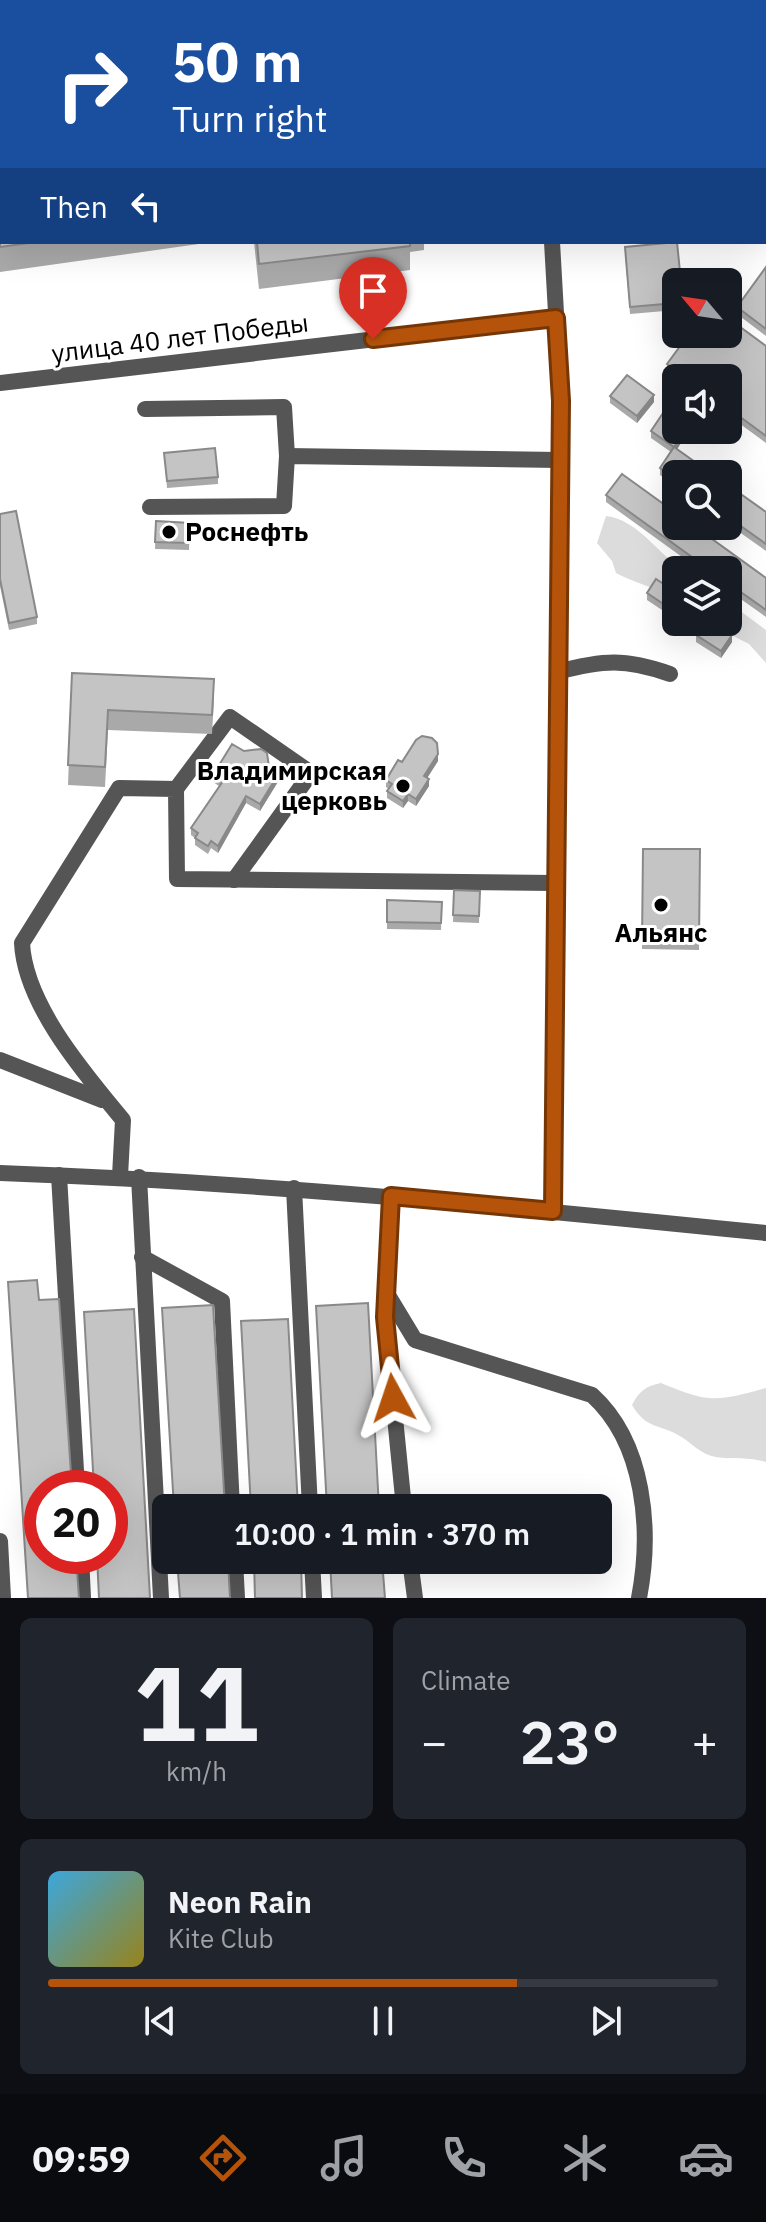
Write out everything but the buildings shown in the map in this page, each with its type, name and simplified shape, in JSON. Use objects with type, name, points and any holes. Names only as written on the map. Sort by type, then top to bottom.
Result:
[{"type":"street","points":[[552,244],[561,401],[553,1211]]},
{"type":"street","name":"улица 40 лет Победы","points":[[0,383],[556,318]]},
{"type":"street","points":[[145,409],[284,407],[287,456],[284,506],[150,507]]},
{"type":"street","points":[[287,456],[559,460]]},
{"type":"street","points":[[557,672],[588,664],[633,661],[670,674]]},
{"type":"street","points":[[234,880],[311,773],[230,717],[176,789],[177,879],[234,880],[554,883]]},
{"type":"street","points":[[120,1176],[123,1120],[77,1065],[36,995],[22,943],[119,788],[176,789]]},
{"type":"street","points":[[0,1060],[108,1102]]},
{"type":"street","points":[[0,1173],[120,1176],[294,1188],[766,1233]]},
{"type":"street","points":[[59,1175],[76,1470]]},
{"type":"street","points":[[139,1177],[161,1598]]},
{"type":"street","points":[[294,1188],[309,1494]]},
{"type":"street","points":[[391,1196],[385,1317],[403,1494]]},
{"type":"street","points":[[142,1257],[222,1301],[231,1494]]},
{"type":"street","points":[[386,1292],[415,1340],[592,1395],[609,1410],[629,1444],[644,1526],[645,1562],[639,1598]]},
{"type":"street","points":[[0,1541],[3,1598]]},
{"type":"street","points":[[82,1574],[83,1598]]},
{"type":"street","points":[[236,1574],[237,1598]]},
{"type":"street","points":[[313,1574],[314,1598]]},
{"type":"street","points":[[412,1574],[415,1598]]},
{"type":"shaded area","points":[[606,516],[638,531],[666,556],[662,556],[662,592],[616,573],[612,561],[597,543]]},
{"type":"shaded area","points":[[742,612],[766,630],[766,663],[749,644],[733,636],[742,636]]},
{"type":"shaded area","points":[[661,1383],[713,1398],[766,1388],[766,1462],[711,1456],[678,1435],[642,1418],[632,1405],[644,1390]]},
{"type":"place","name":"Роснефть","points":[[169,532]]},
{"type":"place","name":"Владимирская церковь","points":[[403,786]]},
{"type":"place","name":"Альянс","points":[[661,905]]},
{"type":"route","points":[[373,339],[556,318],[561,401],[553,1211],[391,1196],[385,1317],[393,1398]]}]
